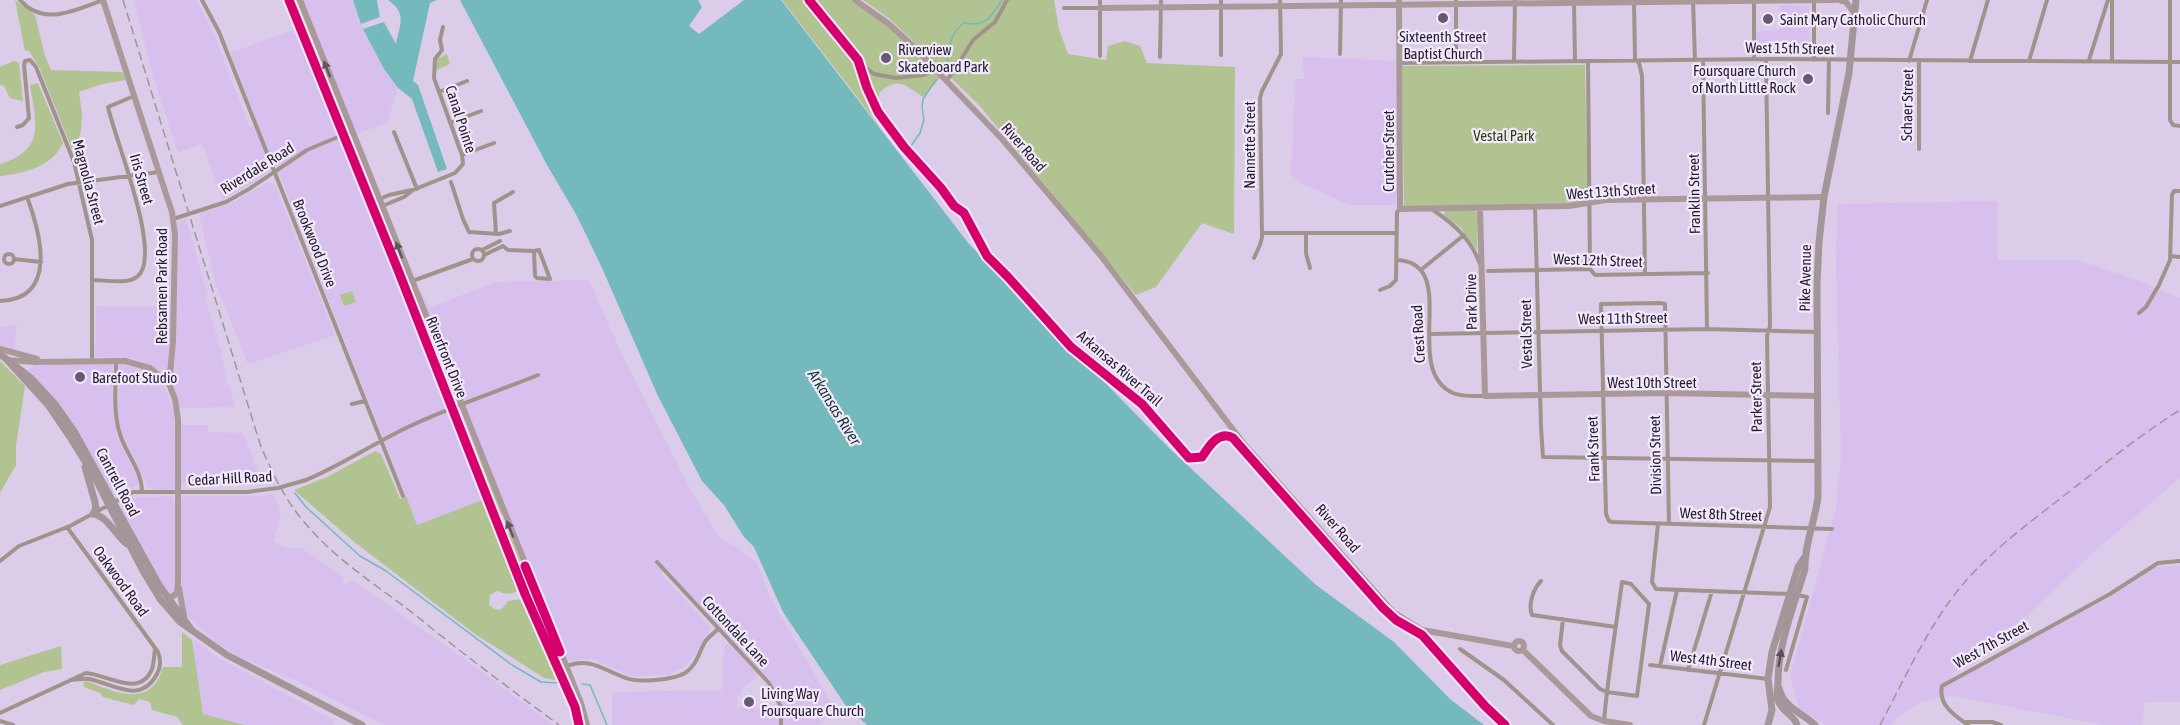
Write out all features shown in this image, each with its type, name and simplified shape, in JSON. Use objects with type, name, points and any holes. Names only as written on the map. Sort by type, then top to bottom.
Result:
[{"type":"main road","name":"Pike Avenue","points":[[1768,724],[1772,705],[1768,679],[1772,652],[1804,569],[1804,558],[1813,528],[1818,497],[1819,242],[1824,197],[1841,118],[1850,61],[1856,0]]},
{"type":"main road","name":"Cantrell Road","points":[[0,351],[48,405],[83,458],[154,576],[191,629]]},
{"type":"main road","name":"Cantrell Road","points":[[7,360],[31,378],[59,410],[84,446],[128,545],[160,599],[183,625],[227,655],[362,725]]},
{"type":"main road","points":[[83,458],[96,507],[93,514],[103,517],[119,538],[128,545]]},
{"type":"main road","name":"Pike Avenue","points":[[1793,594],[1780,654],[1778,702],[1794,719]]},
{"type":"main road","points":[[1778,682],[1781,695],[1787,704],[1814,725]]},
{"type":"main road","points":[[1768,724],[1779,714],[1794,719]]},
{"type":"street","points":[[20,0],[30,9],[50,16],[64,14],[103,0]]},
{"type":"street","name":"Rebsamen Park Road","points":[[103,0],[173,219],[173,342],[169,384],[175,399],[178,418],[178,582],[176,596],[169,599]]},
{"type":"street","name":"Brookwood Drive","points":[[201,0],[219,32],[403,496]]},
{"type":"street","name":"Riverfront Drive","points":[[289,0],[525,594],[575,707],[579,725]]},
{"type":"street","name":"Riverfront Drive","points":[[300,0],[584,710],[587,725]]},
{"type":"street","points":[[809,0],[862,65],[874,74],[891,78],[914,77],[931,73],[936,69]]},
{"type":"street","name":"River Road","points":[[855,0],[898,33],[936,69],[1002,139],[1101,256],[1244,444],[1388,607],[1414,626],[1431,632],[1513,646],[1517,651],[1522,650],[1585,711],[1603,722]]},
{"type":"street","points":[[946,80],[975,38],[995,22],[1007,0]]},
{"type":"street","points":[[1100,0],[1100,56]]},
{"type":"street","points":[[1814,0],[1814,60]]},
{"type":"street","points":[[1064,8],[1100,8],[1161,3],[1837,0],[1847,3],[1855,14]]},
{"type":"street","name":"Schaer Street","points":[[1909,61],[1927,0]]},
{"type":"street","points":[[1970,61],[1988,0]]},
{"type":"street","points":[[2029,60],[2047,0]]},
{"type":"street","points":[[2089,60],[2110,0]]},
{"type":"street","points":[[2110,0],[2112,62]]},
{"type":"street","points":[[2170,0],[2170,122],[2180,126]]},
{"type":"street","points":[[1634,1],[1635,59],[1639,63],[1642,76],[1645,274]]},
{"type":"street","points":[[1693,1],[1695,60]]},
{"type":"street","points":[[1754,1],[1754,59]]},
{"type":"street","points":[[1456,2],[1456,62]]},
{"type":"street","points":[[1514,62],[1515,2]]},
{"type":"street","points":[[1574,2],[1575,61]]},
{"type":"street","points":[[1160,57],[1161,3]]},
{"type":"street","points":[[1221,3],[1221,55]]},
{"type":"street","name":"Nannette Street","points":[[1254,258],[1262,233],[1260,98],[1281,54],[1280,3]]},
{"type":"street","points":[[1340,54],[1341,3]]},
{"type":"street","name":"Crutcher Street","points":[[1380,290],[1390,286],[1396,280],[1397,212],[1400,209],[1399,3]]},
{"type":"street","name":"Canal Pointe","points":[[372,210],[459,171],[463,164],[462,155],[434,78],[436,57],[442,50],[440,40],[443,27]]},
{"type":"street","name":"West 15th Street","points":[[1400,63],[1635,59],[2180,62]]},
{"type":"street","name":"Parker Street","points":[[1704,725],[1770,507],[1767,336],[1769,330],[1769,198],[1767,59]]},
{"type":"street","name":"Magnolia Street","points":[[17,127],[23,125],[29,118],[24,65],[30,60],[36,67],[70,150],[80,182],[92,240],[92,360]]},
{"type":"street","name":"Franklin Street","points":[[1703,60],[1707,328]]},
{"type":"street","points":[[1828,113],[1829,60]]},
{"type":"street","points":[[1588,61],[1590,269]]},
{"type":"street","name":"Schaer Street","points":[[1919,61],[1919,149]]},
{"type":"street","points":[[439,92],[467,81]]},
{"type":"street","name":"Iris Street","points":[[93,280],[131,279],[139,275],[143,268],[145,254],[143,231],[108,107],[134,96]]},
{"type":"street","points":[[450,123],[481,111]]},
{"type":"street","name":"Riverdale Road","points":[[173,219],[226,202],[307,150],[352,131]]},
{"type":"street","points":[[394,132],[415,189]]},
{"type":"street","points":[[462,155],[494,142]]},
{"type":"street","points":[[0,206],[80,182],[159,172]]},
{"type":"street","points":[[451,182],[469,232],[498,234],[510,231]]},
{"type":"street","name":"Canal Pointe","points":[[369,203],[415,189]]},
{"type":"street","points":[[2139,313],[2146,307],[2159,285],[2171,256],[2172,198],[2174,192],[2180,191]]},
{"type":"street","points":[[513,192],[494,203],[500,241],[508,250],[534,250],[539,250],[550,279],[535,276],[534,250]]},
{"type":"street","points":[[0,301],[19,296],[30,288],[38,276],[41,249],[37,226],[27,197]]},
{"type":"street","name":"West 13th Street","points":[[1400,209],[1569,206],[1590,202],[1644,199],[1824,197]]},
{"type":"street","name":"Vestal Street","points":[[1535,207],[1541,452],[1546,458],[1604,458]]},
{"type":"street","name":"Park Drive","points":[[1480,208],[1485,271],[1485,396]]},
{"type":"street","points":[[1432,210],[1452,223],[1464,235],[1485,271]]},
{"type":"street","points":[[1262,233],[1396,233]]},
{"type":"street","points":[[1306,233],[1306,253],[1310,268]]},
{"type":"street","points":[[1397,260],[1409,261],[1422,269],[1464,235]]},
{"type":"street","points":[[403,284],[473,259],[480,261],[483,252],[500,241]]},
{"type":"street","points":[[473,259],[473,251],[477,249],[483,252],[503,246]]},
{"type":"street","points":[[2171,256],[2180,257]]},
{"type":"street","points":[[14,259],[41,262]]},
{"type":"street","name":"Crest Road","points":[[1422,269],[1428,288],[1431,367],[1440,383],[1458,394],[1485,396]]},
{"type":"street","name":"West 12th Street","points":[[1485,271],[1590,269],[1595,275],[1707,273]]},
{"type":"street","name":"Division Street","points":[[1601,304],[1665,304],[1669,524]]},
{"type":"street","name":"Frank Street","points":[[1601,304],[1606,514],[1609,521]]},
{"type":"street","name":"West 11th Street","points":[[1430,334],[1707,328],[1818,332]]},
{"type":"street","points":[[0,351],[46,361]]},
{"type":"street","points":[[7,360],[35,362],[116,360],[138,363],[150,368],[169,384]]},
{"type":"street","points":[[116,360],[117,426],[140,479],[142,492]]},
{"type":"street","name":"Cedar Hill Road","points":[[0,561],[19,546],[67,527],[134,492],[247,492],[306,480],[340,465],[381,440],[538,375]]},
{"type":"street","name":"West 10th Street","points":[[1485,396],[1666,393],[1818,396]]},
{"type":"street","points":[[352,404],[365,401]]},
{"type":"street","points":[[1604,458],[1819,461]]},
{"type":"street","name":"West 8th Street","points":[[1609,521],[1832,529]]},
{"type":"street","points":[[1658,524],[1652,582],[1654,587],[1677,590],[1793,594],[1807,597],[1786,670]]},
{"type":"street","name":"Oakwood Road","points":[[0,713],[70,680],[90,679],[125,691],[141,689],[149,684],[158,672],[160,658],[156,649],[67,527]]},
{"type":"street","name":"West 7th Street","points":[[1966,723],[1950,712],[1940,695],[1942,686],[2119,589],[2158,562],[2180,561]]},
{"type":"street","name":"Cottondale Lane","points":[[657,562],[772,688],[781,707],[781,725]]},
{"type":"street","points":[[1541,581],[1537,585],[1531,603],[1532,615],[1616,627]]},
{"type":"street","name":"Rebsamen Park Road","points":[[178,582],[184,616]]},
{"type":"street","points":[[1563,619],[1560,645],[1562,651],[1600,689],[1607,693],[1637,696],[1649,604],[1631,584],[1622,582],[1616,627],[1607,693],[1603,722],[1630,725]]},
{"type":"street","points":[[1660,666],[1677,590]]},
{"type":"street","points":[[1688,669],[1712,591]]},
{"type":"street","points":[[558,670],[574,663],[593,663],[628,680],[672,679],[685,673],[695,664],[706,642],[718,629]]},
{"type":"street","points":[[1460,649],[1504,680],[1553,725]]},
{"type":"street","name":"West 4th Street","points":[[1650,665],[1768,679]]},
{"type":"street","points":[[1794,719],[1814,725]]},
{"type":"street","points":[[0,721],[14,725]]},
{"type":"street","points":[[1966,723],[1992,722],[2001,725]]},
{"type":"shaded area","points":[[134,0],[196,0],[214,34],[250,128],[258,125],[230,53],[297,28],[286,0],[353,0],[361,24],[375,52],[398,88],[387,123],[342,139],[404,296],[421,291],[429,308],[496,282],[589,280],[620,350],[690,489],[719,537],[757,563],[770,597],[834,708],[819,725],[782,725],[780,701],[773,687],[667,570],[661,574],[711,628],[695,655],[683,668],[668,675],[630,676],[594,659],[568,661],[565,657],[500,494],[417,525],[276,166],[256,181],[223,200],[202,144],[178,152],[151,69]]},
{"type":"shaded area","points":[[1779,5],[1809,6],[1809,55],[1756,55],[1756,31],[1779,30]]},
{"type":"shaded area","points":[[1303,57],[1395,61],[1398,205],[1350,205],[1303,184],[1291,175],[1295,79],[1304,79]]},
{"type":"shaded area","points":[[268,182],[275,185],[335,335],[248,364],[215,282],[199,214],[230,204]]},
{"type":"shaded area","points":[[1997,201],[1998,260],[2077,260],[2132,278],[2180,298],[2180,478],[2095,551],[2030,613],[1952,674],[1953,680],[2109,598],[2156,567],[2180,566],[2180,702],[2145,702],[2142,725],[2104,725],[1953,696],[1919,703],[1898,717],[1891,725],[1826,725],[1799,709],[1790,676],[1836,508],[1841,456],[1836,265],[1837,204]]},
{"type":"shaded area","points":[[186,218],[207,293],[206,301],[221,350],[227,385],[230,387],[235,407],[179,408],[175,392],[163,374],[149,364],[132,358],[95,357],[96,306],[168,307],[169,300],[175,300],[178,221]]},
{"type":"shaded area","points":[[17,325],[14,352],[0,348],[0,327]]},
{"type":"shaded area","points":[[112,364],[117,437],[139,481],[137,486],[119,495],[110,491],[75,428],[27,371],[35,365]]},
{"type":"shaded area","points":[[120,364],[146,370],[160,381],[166,390],[174,412],[175,488],[172,490],[158,491],[148,487],[123,441],[118,419],[118,366]]},
{"type":"shaded area","points":[[181,425],[208,425],[208,432],[243,433],[257,467],[256,477],[227,478],[209,483],[181,483]]},
{"type":"shaded area","points":[[274,494],[281,515],[273,541],[285,548],[302,548],[343,576],[343,586],[352,580],[451,649],[553,725],[384,725],[299,682],[236,655],[217,643],[187,616],[183,594],[167,594],[121,511],[121,505],[128,498],[172,496],[175,503],[175,524],[181,524],[181,499],[185,496]]},
{"type":"shaded area","points":[[193,639],[215,656],[334,720],[334,725],[245,725],[203,714]]},
{"type":"shaded area","points":[[729,642],[759,675],[741,690],[741,695],[737,696],[737,708],[780,708],[780,725],[612,725],[612,692],[722,690],[724,648]]},
{"type":"green space","points":[[15,0],[35,15],[45,56],[51,70],[122,72],[127,80],[102,84],[79,92],[82,114],[81,131],[74,154],[39,67],[29,51],[25,51]]},
{"type":"green space","points":[[291,0],[297,0],[312,36],[310,40]]},
{"type":"green space","points":[[782,0],[852,0],[891,29],[940,78],[923,97],[901,84],[892,85],[879,93],[878,124]]},
{"type":"green space","points":[[863,0],[1054,0],[1059,29],[1068,54],[1106,60],[1108,46],[1125,41],[1140,46],[1147,63],[1235,67],[1234,234],[1202,223],[1156,287],[1136,295],[979,105],[890,19]]},
{"type":"green space","points":[[316,52],[335,93],[347,127],[327,91],[318,67]]},
{"type":"green space","points":[[447,54],[450,64],[435,71],[437,59]]},
{"type":"green space","points":[[14,61],[19,63],[23,101],[10,98],[4,86],[0,85],[0,67]]},
{"type":"green space","name":"Vestal Park","points":[[1585,65],[1588,200],[1567,203],[1404,207],[1402,66]]},
{"type":"green space","points":[[38,83],[63,143],[52,158],[45,163],[28,171],[0,176],[0,164],[15,158],[31,143],[35,123],[30,85]]},
{"type":"green space","points":[[348,140],[353,145],[375,195],[374,199],[370,194]]},
{"type":"green space","points":[[381,209],[406,276],[403,275],[377,214]]},
{"type":"green space","points":[[1475,210],[1478,214],[1477,250],[1461,228],[1444,215],[1445,211]]},
{"type":"green space","points":[[409,290],[429,329],[456,401],[438,367]]},
{"type":"green space","points":[[352,291],[356,302],[344,306],[340,295]]},
{"type":"green space","points":[[0,361],[25,386],[16,446],[16,465],[0,493]]},
{"type":"green space","points":[[458,414],[462,417],[491,484],[502,517],[479,471]]},
{"type":"green space","points":[[375,451],[381,454],[400,499],[406,496],[417,525],[485,499],[519,585],[519,589],[514,593],[506,594],[497,591],[490,595],[489,605],[497,610],[504,607],[508,601],[521,599],[527,603],[561,681],[544,678],[475,634],[353,541],[294,490],[327,477]]},
{"type":"green space","points":[[505,530],[510,534],[530,586],[514,560]]},
{"type":"green space","points":[[533,599],[561,661],[558,660],[538,620]]},
{"type":"green space","points":[[182,632],[192,640],[203,714],[245,725],[183,725],[177,717],[152,710],[150,702],[139,699],[134,705],[103,697],[100,693],[84,687],[83,683],[86,681],[122,693],[140,693],[148,690],[159,678],[163,667],[182,667]]},
{"type":"green space","points":[[61,646],[62,669],[44,672],[0,690],[0,665]]},
{"type":"water","points":[[353,0],[377,0],[380,17],[361,24]]},
{"type":"water","points":[[388,0],[437,0],[430,3],[413,81],[418,85],[447,169],[438,172],[412,99],[398,88],[384,69],[363,29],[384,22],[396,44],[401,19],[398,10]]},
{"type":"water","name":"Arkansas River","points":[[460,0],[698,0],[702,7],[689,26],[699,34],[744,0],[781,0],[969,244],[1170,449],[1316,585],[1394,642],[1450,699],[1484,725],[867,725],[846,706],[783,612],[754,547],[744,537],[724,505],[702,481],[658,396],[577,216],[547,165]]},
{"type":"waterway","points":[[944,69],[953,37],[959,27],[964,23],[983,22],[995,11],[1002,0]]},
{"type":"waterway","points":[[911,146],[920,133],[924,120],[923,99],[936,80]]},
{"type":"waterway","points":[[295,493],[306,507],[360,556],[386,571],[512,665],[541,682],[558,683]]},
{"type":"waterway","points":[[582,684],[590,685],[607,725]]},
{"type":"railway","points":[[123,0],[260,444],[285,495],[298,514],[332,551],[559,725]]},
{"type":"railway","points":[[1880,725],[1932,628],[1952,598],[1978,568],[2038,516],[2138,439],[2180,410]]},
{"type":"cycle path","points":[[289,0],[525,594],[575,707],[579,725]]},
{"type":"cycle path","name":"Arkansas River Trail","points":[[809,0],[858,60],[878,112],[904,147],[954,206],[964,213],[987,256],[1071,347],[1142,404],[1189,458],[1202,457],[1211,444],[1223,436],[1233,438],[1383,608],[1396,620],[1422,635],[1485,706],[1505,725]]},
{"type":"cycle path","points":[[525,566],[560,652]]},
{"type":"place","name":"Sixteenth Street Baptist Church","points":[[1443,18]]},
{"type":"place","name":"Saint Mary Catholic Church","points":[[1768,19]]},
{"type":"place","name":"Riverview Skateboard Park","points":[[886,58]]},
{"type":"place","name":"Foursquare Church of North Little Rock","points":[[1808,79]]},
{"type":"place","name":"Barefoot Studio","points":[[80,377]]},
{"type":"place","name":"Living Way Foursquare Church","points":[[749,702]]}]
